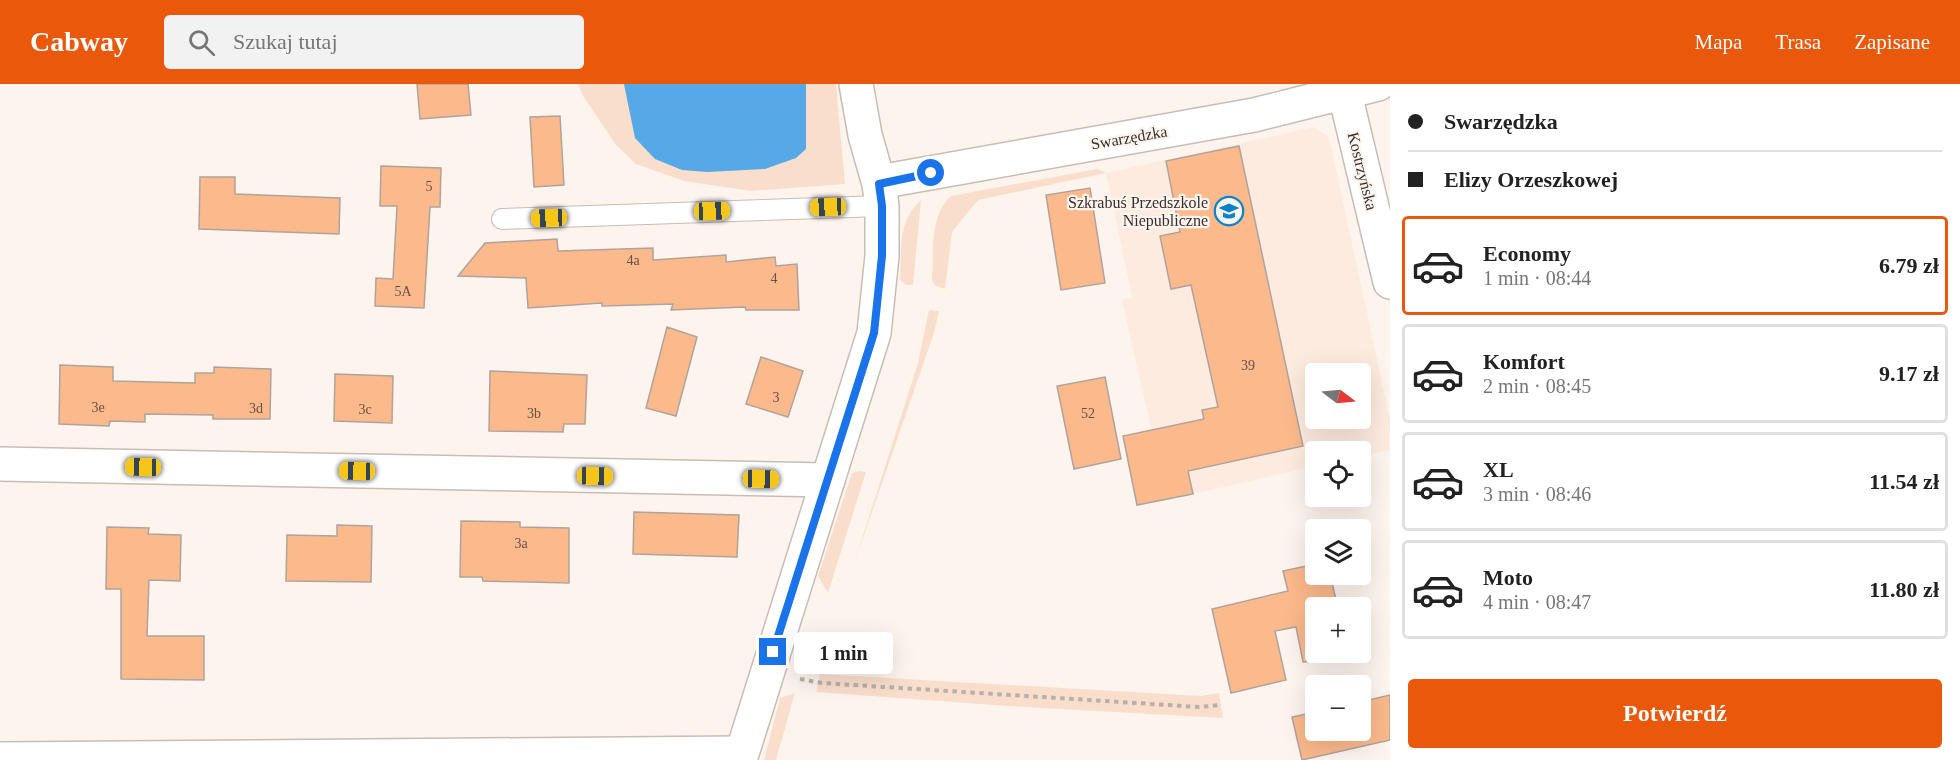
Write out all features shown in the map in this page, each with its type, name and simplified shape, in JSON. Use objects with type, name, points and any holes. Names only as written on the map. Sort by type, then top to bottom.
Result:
[{"type":"street","points":[[0,759],[741,757],[874,333],[882,256],[881,195],[865,135],[856,84]]},
{"type":"street","name":"Swarzędzka","points":[[881,195],[896,178],[1254,115],[1378,84]]},
{"type":"street","name":"Kostrzyńska","points":[[1345,94],[1390,282]]},
{"type":"street","points":[[0,464],[828,480]]},
{"type":"lane","points":[[502,219],[881,195]]},
{"type":"path","points":[[767,673],[822,683],[1199,707],[1221,705]]},
{"type":"shaded area","points":[[578,84],[836,84],[845,184],[752,191],[684,181],[636,164],[616,145],[583,96]]},
{"type":"shaded area","points":[[1314,127],[1329,137],[1390,419],[1390,450],[1371,454],[1371,441],[1305,441],[1305,468],[1167,500],[1122,300],[1132,297],[1106,173]]},
{"type":"shaded area","points":[[1097,169],[1106,173],[978,200],[952,232],[945,289],[934,285],[932,280],[933,246],[936,224],[944,204],[951,196]]},
{"type":"shaded area","points":[[921,200],[913,285],[906,285],[900,280],[902,237],[908,217]]},
{"type":"shaded area","points":[[929,310],[939,311],[934,333],[854,564],[918,363]]},
{"type":"shaded area","points":[[866,472],[828,593],[818,576],[852,473]]},
{"type":"shaded area","points":[[820,674],[1201,696],[1219,693],[1223,718],[816,692]]},
{"type":"shaded area","points":[[795,693],[776,760],[764,760],[780,698]]},
{"type":"water","points":[[624,84],[806,84],[806,149],[796,158],[765,169],[707,172],[682,170],[655,159],[635,138]]},
{"type":"building","points":[[417,84],[468,84],[471,115],[420,119]]},
{"type":"building","points":[[560,116],[564,185],[534,187],[530,117]]},
{"type":"building","points":[[1239,146],[1303,446],[1188,471],[1193,494],[1137,505],[1123,436],[1204,419],[1202,410],[1218,407],[1191,285],[1171,289],[1160,236],[1180,232],[1166,161]]},
{"type":"building","points":[[381,166],[441,168],[440,207],[430,207],[424,308],[375,306],[376,278],[393,279],[397,206],[380,206]]},
{"type":"building","points":[[200,177],[235,177],[235,194],[340,198],[339,234],[199,229]]},
{"type":"building","points":[[1090,188],[1105,283],[1061,290],[1046,195]]},
{"type":"building","points":[[557,239],[558,251],[653,248],[653,260],[726,255],[726,262],[775,257],[776,266],[797,264],[799,310],[746,310],[745,307],[671,310],[673,304],[602,306],[602,303],[528,308],[526,278],[458,276],[485,243]]},
{"type":"building","points":[[667,327],[697,337],[676,416],[646,408]]},
{"type":"building","points":[[761,357],[803,371],[788,417],[746,404]]},
{"type":"building","points":[[60,365],[113,367],[113,381],[195,383],[195,373],[214,373],[214,367],[271,369],[270,419],[213,419],[213,415],[145,414],[145,422],[110,421],[109,426],[59,424]]},
{"type":"building","points":[[490,371],[587,375],[585,424],[564,424],[563,432],[489,431]]},
{"type":"building","points":[[335,374],[393,376],[392,423],[334,421]]},
{"type":"building","points":[[1105,377],[1121,459],[1074,469],[1057,386]]},
{"type":"building","points":[[634,512],[739,515],[737,557],[633,554]]},
{"type":"building","points":[[461,521],[520,522],[520,527],[569,528],[569,583],[483,581],[482,577],[460,577]]},
{"type":"building","points":[[337,525],[372,526],[371,582],[286,581],[287,535],[337,536]]},
{"type":"building","points":[[107,527],[149,528],[148,534],[181,535],[180,581],[149,580],[147,636],[204,636],[204,680],[121,679],[121,589],[106,589]]},
{"type":"building","points":[[1305,566],[1305,585],[1333,585],[1335,597],[1305,597],[1305,662],[1303,662],[1296,627],[1275,631],[1286,680],[1231,693],[1212,609],[1288,591],[1283,571]]},
{"type":"building","points":[[1390,695],[1390,740],[1302,760],[1292,717],[1305,714],[1305,741],[1371,741],[1371,699]]},
{"type":"place","name":"Szkrabuś Przedszkole Niepubliczne","points":[[1229,211]]},
{"type":"route","points":[[773,652],[874,333],[882,256],[882,206],[879,184],[896,178],[931,173]]}]
